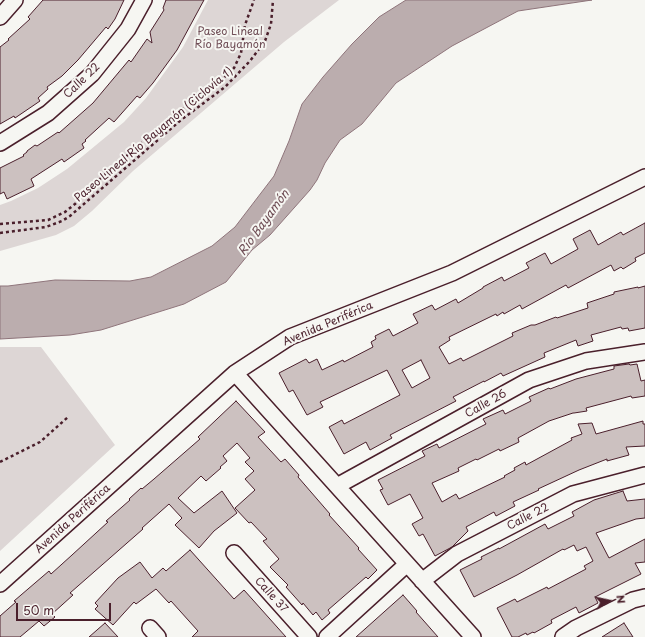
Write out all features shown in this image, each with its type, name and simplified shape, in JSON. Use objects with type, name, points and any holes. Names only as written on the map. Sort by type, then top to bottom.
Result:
[{"type":"street","points":[[0,17],[15,0]]},
{"type":"street","name":"Calle 22","points":[[0,143],[48,113],[92,74],[128,29],[144,0]]},
{"type":"street","name":"Avenida Periférica","points":[[0,584],[235,373],[290,337],[452,273],[645,177]]},
{"type":"street","name":"Calle 26","points":[[337,486],[529,380],[586,361],[645,352]]},
{"type":"street","points":[[235,373],[473,637]]},
{"type":"street","name":"Calle 22","points":[[422,581],[457,554],[573,494],[645,475]]},
{"type":"street","name":"Calle 37","points":[[234,553],[309,637]]},
{"type":"street","points":[[327,637],[407,564]]},
{"type":"street","points":[[563,637],[576,628],[633,600],[645,597]]},
{"type":"path","points":[[0,224],[48,220],[65,212],[102,177],[172,117],[227,75],[234,68],[240,53],[245,25],[254,0]]},
{"type":"path","name":"Paseo Lineal Río Bayamón (Ciclovía 1)","points":[[0,233],[46,227],[62,221],[70,216],[182,120],[225,87],[250,61],[265,41],[271,24],[273,0]]},
{"type":"path","points":[[0,462],[40,442],[68,417]]},
{"type":"green space","name":"Paseo Lineal Río Bayamón","points":[[208,0],[339,0],[284,42],[133,171],[92,211],[74,226],[56,235],[0,251],[0,205],[38,188],[67,169],[124,122],[146,98],[183,47]]},
{"type":"green space","points":[[0,347],[41,347],[115,445],[0,551]]},
{"type":"water","name":"Río Bayamón","points":[[406,0],[592,0],[518,11],[452,46],[396,83],[362,124],[340,140],[310,190],[270,235],[252,250],[226,282],[184,304],[101,330],[70,335],[0,339],[0,286],[55,280],[130,281],[151,277],[212,246],[235,227],[274,176],[289,141],[302,104],[352,44],[379,17]]},
{"type":"building","points":[[43,0],[124,0],[115,19],[108,29],[106,27],[78,60],[62,76],[47,87],[48,89],[38,98],[40,101],[15,118],[14,116],[0,124],[0,47],[30,19],[28,17]]},
{"type":"building","points":[[166,0],[204,0],[177,50],[153,83],[140,98],[137,96],[114,122],[109,118],[85,140],[86,141],[82,144],[84,148],[64,162],[62,159],[31,179],[34,186],[7,199],[4,192],[0,194],[0,168],[24,156],[23,155],[27,151],[35,145],[37,146],[58,132],[59,133],[93,103],[129,60],[131,62],[147,39],[152,43],[150,32],[164,10],[163,8]]},
{"type":"building","points":[[645,223],[645,253],[635,258],[636,261],[623,269],[621,267],[614,271],[611,265],[568,288],[566,285],[522,309],[520,305],[504,314],[503,312],[497,316],[496,314],[449,337],[450,340],[439,347],[449,364],[461,358],[463,361],[513,336],[512,333],[531,325],[588,308],[587,303],[614,294],[614,292],[645,286],[645,328],[629,331],[628,328],[622,329],[621,327],[591,335],[593,341],[578,346],[576,340],[544,353],[545,357],[503,376],[501,373],[453,397],[456,401],[390,435],[392,438],[370,450],[366,442],[344,454],[329,427],[342,420],[344,424],[400,395],[387,370],[320,402],[323,407],[307,415],[293,390],[289,392],[279,373],[306,359],[309,363],[317,359],[322,370],[343,360],[344,362],[373,347],[371,342],[376,339],[375,336],[389,329],[393,336],[418,323],[413,314],[432,305],[435,310],[456,299],[458,303],[502,277],[504,281],[529,268],[526,263],[545,253],[551,264],[578,249],[573,239],[590,230],[598,245],[621,232],[623,235]],"holes":[[[421,360],[430,378],[412,388],[402,370]]]},
{"type":"building","points":[[637,364],[641,381],[645,380],[645,396],[632,398],[631,396],[586,408],[587,411],[573,413],[549,421],[518,438],[519,442],[500,451],[499,449],[477,460],[476,459],[458,468],[459,471],[432,483],[442,502],[456,494],[459,499],[505,477],[504,476],[515,470],[514,468],[525,462],[526,465],[572,440],[571,438],[582,434],[578,424],[592,423],[596,434],[643,421],[643,424],[645,424],[645,446],[626,447],[629,455],[607,461],[607,459],[579,470],[513,502],[515,506],[496,516],[494,512],[466,527],[468,531],[452,547],[435,556],[423,534],[419,536],[412,524],[423,518],[410,494],[388,505],[380,490],[383,489],[378,480],[425,456],[422,451],[437,444],[439,448],[486,424],[483,419],[503,410],[505,414],[531,401],[529,397],[549,388],[550,389],[576,379],[614,369],[614,366]]},
{"type":"building","points":[[236,401],[265,432],[258,437],[281,462],[285,459],[299,475],[298,477],[330,514],[329,515],[377,570],[368,579],[366,577],[328,610],[330,613],[322,620],[316,612],[313,615],[303,603],[302,605],[286,587],[288,585],[270,567],[279,559],[263,541],[267,539],[235,508],[255,490],[245,479],[254,471],[245,462],[250,458],[237,443],[223,456],[227,461],[220,467],[221,468],[206,481],[201,476],[178,498],[194,513],[222,491],[237,513],[214,531],[199,548],[175,525],[182,518],[169,504],[142,528],[143,529],[70,593],[73,595],[52,614],[55,617],[44,626],[39,621],[20,637],[0,637],[0,616],[16,602],[14,601],[49,571],[51,574],[108,522],[106,521],[141,488],[142,489],[200,439],[198,437]]},
{"type":"building","points":[[623,491],[627,501],[645,499],[645,518],[636,519],[596,533],[609,558],[645,539],[645,562],[635,563],[641,574],[595,597],[598,603],[579,613],[576,607],[551,620],[552,623],[534,633],[533,632],[527,635],[526,633],[518,637],[512,637],[497,608],[515,599],[517,602],[547,587],[548,589],[586,569],[584,566],[593,561],[586,547],[577,551],[574,545],[564,550],[563,549],[474,597],[460,570],[482,559],[481,557],[545,524],[548,529],[574,516],[572,512],[594,500]]},
{"type":"building","points":[[190,550],[234,599],[244,590],[286,637],[192,637],[198,631],[171,601],[169,603],[156,589],[136,604],[134,602],[113,625],[95,609],[98,606],[95,603],[118,578],[140,562],[152,578],[163,568],[166,571]]},
{"type":"building","points":[[403,595],[438,637],[356,637]]},
{"type":"building","points":[[105,623],[118,637],[89,637]]},
{"type":"building","points":[[624,623],[633,637],[602,637]]}]
